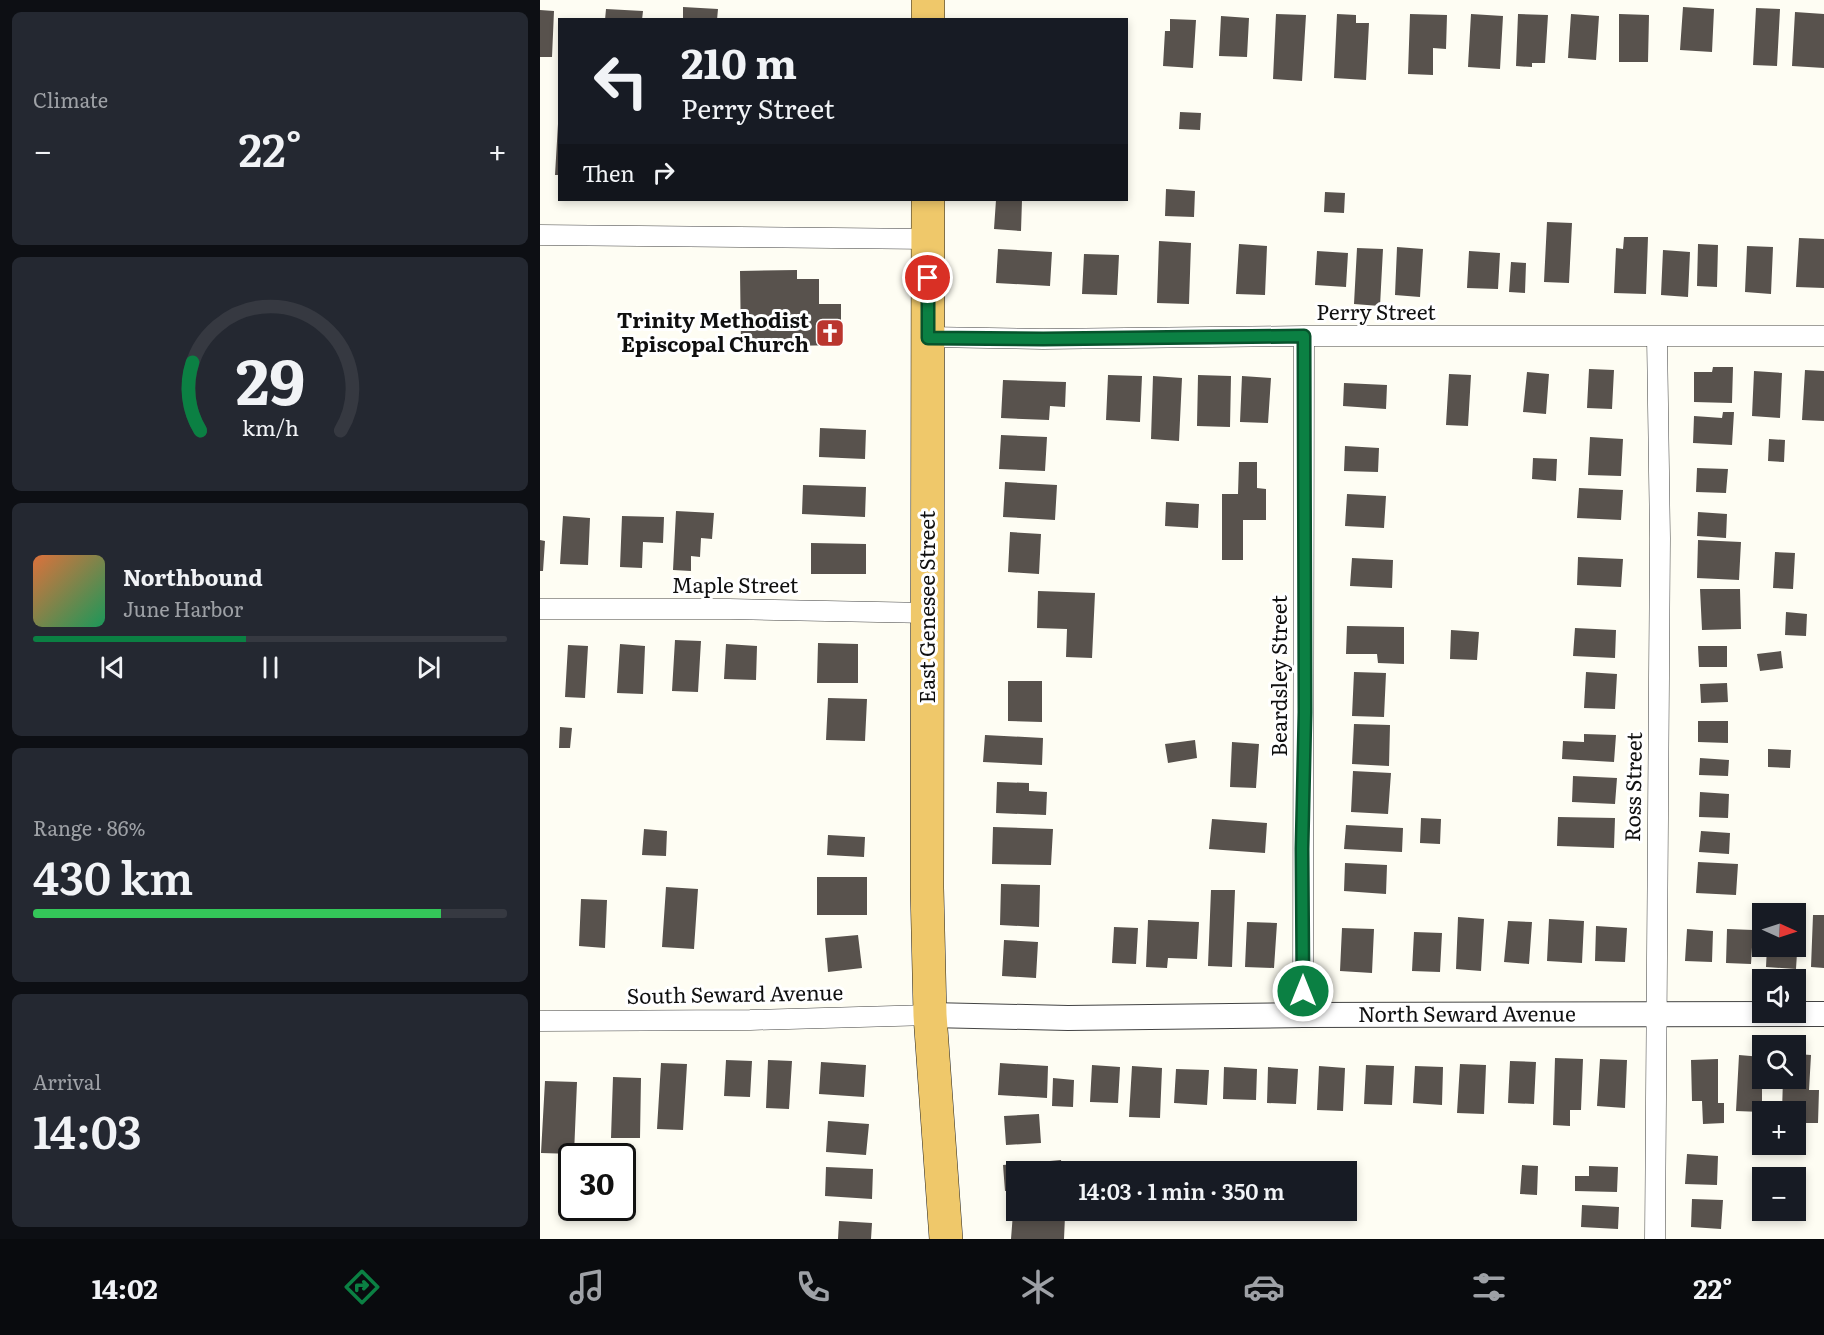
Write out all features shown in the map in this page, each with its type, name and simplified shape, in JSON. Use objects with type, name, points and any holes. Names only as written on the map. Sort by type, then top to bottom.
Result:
[{"type":"highway","points":[[928,0],[928,18]]},
{"type":"highway","name":"East Genesee Street","points":[[928,201],[927,888],[930,1015],[946,1239]]},
{"type":"highway","name":"East Genesee Street","points":[[930,1015],[968,1239]]},
{"type":"street","points":[[540,235],[927,239]]},
{"type":"street","name":"Beardsley Street","points":[[1303,1015],[1304,336]]},
{"type":"street","name":"Perry Street","points":[[928,338],[1824,336]]},
{"type":"street","name":"Ross Street","points":[[1655,1239],[1660,538],[1657,337]]},
{"type":"street","name":"Maple Street","points":[[540,609],[729,609],[929,614]]},
{"type":"street","name":"North Seward Avenue","points":[[930,1015],[1068,1018],[1824,1014]]},
{"type":"street","name":"South Seward Avenue","points":[[540,1021],[750,1020],[930,1015]]},
{"type":"building","points":[[683,7],[718,9],[717,18],[683,18]]},
{"type":"building","points":[[1683,7],[1714,9],[1712,52],[1680,50]]},
{"type":"building","points":[[1756,8],[1780,9],[1777,66],[1753,65]]},
{"type":"building","points":[[606,9],[643,11],[642,18],[605,18]]},
{"type":"building","points":[[540,10],[554,11],[552,57],[540,57]]},
{"type":"building","points":[[1795,12],[1824,14],[1824,68],[1792,66]]},
{"type":"building","points":[[1276,14],[1306,15],[1302,81],[1273,79]]},
{"type":"building","points":[[1337,14],[1356,15],[1356,23],[1369,23],[1366,80],[1334,78]]},
{"type":"building","points":[[1410,14],[1447,15],[1446,49],[1433,48],[1433,75],[1408,74]]},
{"type":"building","points":[[1471,14],[1503,16],[1500,69],[1468,67]]},
{"type":"building","points":[[1518,14],[1548,15],[1545,63],[1532,63],[1532,67],[1516,66]]},
{"type":"building","points":[[1571,14],[1599,16],[1596,60],[1568,58]]},
{"type":"building","points":[[1619,14],[1649,15],[1648,62],[1619,62]]},
{"type":"building","points":[[1221,16],[1249,18],[1247,57],[1219,56]]},
{"type":"building","points":[[1170,19],[1196,20],[1193,68],[1163,66],[1165,31],[1170,31]]},
{"type":"building","points":[[1180,112],[1201,113],[1200,130],[1179,129]]},
{"type":"building","points":[[558,124],[558,175],[555,175]]},
{"type":"building","points":[[1166,189],[1195,191],[1194,217],[1165,216]]},
{"type":"building","points":[[1325,192],[1345,193],[1344,213],[1324,212]]},
{"type":"building","points":[[996,201],[1022,201],[1021,231],[994,229]]},
{"type":"building","points":[[1547,222],[1572,223],[1569,283],[1544,282]]},
{"type":"building","points":[[1624,237],[1648,237],[1646,294],[1614,293],[1616,248],[1623,249]]},
{"type":"building","points":[[1799,238],[1824,239],[1824,288],[1796,287]]},
{"type":"building","points":[[1159,241],[1191,243],[1189,304],[1157,303]]},
{"type":"building","points":[[1239,244],[1267,246],[1265,295],[1236,294]]},
{"type":"building","points":[[1698,244],[1718,245],[1717,287],[1697,286]]},
{"type":"building","points":[[1747,246],[1773,247],[1771,294],[1745,292]]},
{"type":"building","points":[[1397,247],[1423,249],[1420,297],[1395,295]]},
{"type":"building","points":[[1357,248],[1383,249],[1380,306],[1354,304]]},
{"type":"building","points":[[998,249],[1052,252],[1050,286],[996,283]]},
{"type":"building","points":[[1663,250],[1690,252],[1688,297],[1661,295]]},
{"type":"building","points":[[1317,251],[1348,253],[1346,287],[1315,285]]},
{"type":"building","points":[[1469,251],[1500,253],[1498,289],[1467,288]]},
{"type":"building","points":[[1084,254],[1119,255],[1117,295],[1082,294]]},
{"type":"building","points":[[1511,262],[1526,263],[1525,293],[1509,292]]},
{"type":"building","points":[[797,270],[797,279],[819,279],[819,304],[841,304],[841,345],[741,347],[740,271]]},
{"type":"building","points":[[1713,367],[1733,367],[1732,403],[1694,402],[1694,372],[1712,372]]},
{"type":"building","points":[[1589,369],[1614,370],[1612,409],[1587,408]]},
{"type":"building","points":[[1805,370],[1824,371],[1824,421],[1802,420]]},
{"type":"building","points":[[1754,371],[1782,373],[1780,418],[1752,416]]},
{"type":"building","points":[[1527,372],[1549,374],[1546,414],[1523,412]]},
{"type":"building","points":[[1449,374],[1471,375],[1468,426],[1446,425]]},
{"type":"building","points":[[1108,375],[1142,376],[1140,422],[1106,420]]},
{"type":"building","points":[[1198,375],[1231,376],[1230,427],[1197,426]]},
{"type":"building","points":[[1153,376],[1182,378],[1179,441],[1151,439]]},
{"type":"building","points":[[1242,376],[1271,378],[1268,423],[1240,422]]},
{"type":"building","points":[[1003,380],[1066,382],[1065,407],[1050,406],[1049,420],[1001,418]]},
{"type":"building","points":[[1344,383],[1387,385],[1386,409],[1343,406]]},
{"type":"building","points":[[1723,412],[1734,412],[1732,445],[1693,443],[1694,416],[1722,418]]},
{"type":"building","points":[[820,428],[866,430],[865,459],[819,457]]},
{"type":"building","points":[[1001,435],[1047,437],[1045,471],[999,469]]},
{"type":"building","points":[[1590,437],[1623,439],[1621,476],[1588,475]]},
{"type":"building","points":[[1769,439],[1785,440],[1784,462],[1768,461]]},
{"type":"building","points":[[1345,446],[1379,448],[1378,472],[1344,471]]},
{"type":"building","points":[[1533,458],[1557,459],[1556,481],[1532,479]]},
{"type":"building","points":[[1239,462],[1257,462],[1257,488],[1266,489],[1266,520],[1243,520],[1243,560],[1222,560],[1222,494],[1238,494]]},
{"type":"building","points":[[1697,468],[1728,469],[1726,493],[1696,492]]},
{"type":"building","points":[[1005,482],[1057,485],[1055,520],[1003,517]]},
{"type":"building","points":[[803,485],[866,487],[865,517],[802,514]]},
{"type":"building","points":[[1579,488],[1623,490],[1621,520],[1577,518]]},
{"type":"building","points":[[1347,494],[1386,496],[1384,528],[1345,526]]},
{"type":"building","points":[[1166,502],[1199,504],[1198,528],[1165,526]]},
{"type":"building","points":[[676,511],[714,513],[712,539],[701,538],[700,557],[691,556],[691,571],[673,570]]},
{"type":"building","points":[[1698,512],[1727,514],[1726,538],[1697,536]]},
{"type":"building","points":[[563,516],[590,518],[588,565],[560,564]]},
{"type":"building","points":[[622,516],[664,517],[663,543],[643,542],[642,568],[620,567]]},
{"type":"building","points":[[1010,532],[1041,534],[1039,574],[1008,572]]},
{"type":"building","points":[[540,540],[545,541],[543,571],[540,571]]},
{"type":"building","points":[[1698,540],[1741,542],[1739,580],[1697,578]]},
{"type":"building","points":[[811,543],[866,544],[866,574],[811,574]]},
{"type":"building","points":[[1775,552],[1795,553],[1793,589],[1773,588]]},
{"type":"building","points":[[1578,557],[1623,559],[1621,587],[1577,585]]},
{"type":"building","points":[[1352,558],[1393,560],[1392,588],[1350,586]]},
{"type":"building","points":[[1700,589],[1740,589],[1741,629],[1702,630]]},
{"type":"building","points":[[1038,591],[1095,593],[1092,658],[1066,657],[1067,629],[1037,628]]},
{"type":"building","points":[[1786,612],[1807,614],[1806,636],[1785,635]]},
{"type":"building","points":[[1347,626],[1404,627],[1404,664],[1378,663],[1377,654],[1346,654]]},
{"type":"building","points":[[1575,628],[1616,630],[1615,658],[1573,656]]},
{"type":"building","points":[[1451,630],[1479,632],[1477,660],[1450,659]]},
{"type":"building","points":[[675,640],[701,641],[698,692],[672,691]]},
{"type":"building","points":[[818,643],[858,644],[858,683],[817,683]]},
{"type":"building","points":[[620,644],[645,646],[643,694],[617,693]]},
{"type":"building","points":[[726,644],[757,646],[756,680],[724,679]]},
{"type":"building","points":[[568,645],[588,646],[585,698],[565,697]]},
{"type":"building","points":[[1698,646],[1727,646],[1727,667],[1699,667]]},
{"type":"building","points":[[1781,651],[1783,668],[1760,671],[1757,654]]},
{"type":"building","points":[[1354,672],[1386,673],[1384,717],[1352,716]]},
{"type":"building","points":[[1586,672],[1617,674],[1615,709],[1584,708]]},
{"type":"building","points":[[1008,681],[1042,681],[1042,722],[1008,721]]},
{"type":"building","points":[[1727,683],[1728,702],[1701,703],[1700,684]]},
{"type":"building","points":[[828,698],[867,699],[865,741],[826,740]]},
{"type":"building","points":[[1698,721],[1728,721],[1728,743],[1698,742]]},
{"type":"building","points":[[1354,724],[1390,725],[1389,766],[1352,764]]},
{"type":"building","points":[[560,727],[572,728],[570,748],[559,748]]},
{"type":"building","points":[[1584,734],[1616,735],[1614,762],[1562,759],[1563,741],[1584,742]]},
{"type":"building","points":[[985,735],[1043,738],[1042,765],[983,762]]},
{"type":"building","points":[[1195,740],[1197,758],[1168,763],[1165,744]]},
{"type":"building","points":[[1232,742],[1259,744],[1256,788],[1230,787]]},
{"type":"building","points":[[1768,749],[1791,750],[1790,768],[1768,767]]},
{"type":"building","points":[[1700,758],[1729,760],[1728,776],[1699,775]]},
{"type":"building","points":[[1353,771],[1391,773],[1388,814],[1351,812]]},
{"type":"building","points":[[1573,776],[1617,778],[1615,804],[1572,802]]},
{"type":"building","points":[[997,782],[1029,783],[1029,791],[1047,792],[1046,815],[996,813]]},
{"type":"building","points":[[1700,792],[1729,794],[1728,818],[1699,817]]},
{"type":"building","points":[[1558,817],[1615,818],[1614,848],[1557,846]]},
{"type":"building","points":[[1421,818],[1441,819],[1440,844],[1420,843]]},
{"type":"building","points":[[1212,819],[1267,823],[1265,853],[1209,849]]},
{"type":"building","points":[[1346,825],[1403,828],[1402,852],[1344,849]]},
{"type":"building","points":[[993,827],[1053,829],[1051,865],[992,864]]},
{"type":"building","points":[[644,829],[667,831],[666,856],[642,855]]},
{"type":"building","points":[[1701,831],[1730,833],[1729,854],[1699,852]]},
{"type":"building","points":[[828,835],[865,837],[864,857],[827,855]]},
{"type":"building","points":[[1698,862],[1738,864],[1736,895],[1696,893]]},
{"type":"building","points":[[1345,863],[1387,865],[1386,894],[1344,891]]},
{"type":"building","points":[[817,877],[867,877],[867,915],[817,915]]},
{"type":"building","points":[[1001,884],[1040,885],[1039,927],[1000,925]]},
{"type":"building","points":[[666,887],[698,889],[694,949],[662,947]]},
{"type":"building","points":[[1211,890],[1235,890],[1232,967],[1208,966]]},
{"type":"building","points":[[581,899],[607,900],[605,948],[579,946]]},
{"type":"building","points":[[1813,915],[1824,915],[1824,968],[1811,967]]},
{"type":"building","points":[[1458,917],[1484,919],[1481,971],[1456,969]]},
{"type":"building","points":[[1549,919],[1584,921],[1582,963],[1547,961]]},
{"type":"building","points":[[1148,920],[1199,922],[1197,959],[1168,958],[1167,968],[1146,967]]},
{"type":"building","points":[[1508,921],[1532,922],[1529,964],[1504,962]]},
{"type":"building","points":[[1247,922],[1277,923],[1274,968],[1245,967]]},
{"type":"building","points":[[1596,926],[1627,928],[1625,962],[1595,961]]},
{"type":"building","points":[[1114,927],[1138,928],[1136,964],[1112,963]]},
{"type":"building","points":[[1342,928],[1374,929],[1372,973],[1340,971]]},
{"type":"building","points":[[1687,929],[1713,931],[1712,962],[1685,961]]},
{"type":"building","points":[[1727,929],[1752,930],[1751,964],[1726,963]]},
{"type":"building","points":[[1414,932],[1442,933],[1440,972],[1412,971]]},
{"type":"building","points":[[858,935],[862,968],[828,972],[825,938]]},
{"type":"building","points":[[1004,940],[1038,942],[1036,978],[1002,976]]},
{"type":"building","points":[[1766,957],[1797,957],[1796,969],[1766,967]]},
{"type":"building","points":[[1739,1055],[1752,1056],[1752,1089],[1762,1089],[1762,1101],[1752,1101],[1752,1112],[1736,1111]]},
{"type":"building","points":[[1806,1055],[1811,1055],[1809,1090],[1819,1090],[1818,1123],[1806,1123],[1806,1101],[1782,1101],[1783,1089],[1806,1089]]},
{"type":"building","points":[[1555,1058],[1583,1059],[1581,1110],[1570,1110],[1570,1126],[1553,1125]]},
{"type":"building","points":[[1600,1059],[1627,1060],[1625,1108],[1597,1106]]},
{"type":"building","points":[[1718,1059],[1718,1103],[1724,1103],[1724,1123],[1703,1124],[1702,1101],[1692,1101],[1691,1060]]},
{"type":"building","points":[[726,1060],[752,1061],[750,1097],[724,1096]]},
{"type":"building","points":[[768,1060],[792,1061],[789,1109],[766,1108]]},
{"type":"building","points":[[1510,1061],[1536,1062],[1534,1104],[1508,1103]]},
{"type":"building","points":[[821,1062],[866,1065],[864,1097],[819,1094]]},
{"type":"building","points":[[661,1063],[687,1064],[683,1130],[657,1129]]},
{"type":"building","points":[[1000,1063],[1048,1066],[1047,1098],[998,1095]]},
{"type":"building","points":[[1460,1064],[1486,1065],[1484,1114],[1457,1113]]},
{"type":"building","points":[[1092,1065],[1120,1067],[1118,1103],[1090,1102]]},
{"type":"building","points":[[1366,1065],[1394,1066],[1392,1105],[1364,1104]]},
{"type":"building","points":[[1132,1066],[1162,1068],[1160,1118],[1129,1117]]},
{"type":"building","points":[[1319,1066],[1345,1068],[1343,1111],[1317,1110]]},
{"type":"building","points":[[1415,1066],[1443,1067],[1442,1105],[1413,1103]]},
{"type":"building","points":[[1224,1067],[1257,1069],[1256,1100],[1223,1099]]},
{"type":"building","points":[[1268,1067],[1298,1069],[1296,1104],[1267,1103]]},
{"type":"building","points":[[1176,1069],[1209,1070],[1207,1105],[1174,1103]]},
{"type":"building","points":[[613,1077],[641,1078],[640,1138],[611,1138]]},
{"type":"building","points":[[1053,1078],[1074,1080],[1073,1107],[1052,1106]]},
{"type":"building","points":[[545,1081],[577,1082],[574,1143],[558,1143],[558,1154],[541,1153]]},
{"type":"building","points":[[1039,1114],[1041,1143],[1006,1145],[1004,1116]]},
{"type":"building","points":[[828,1121],[869,1124],[866,1155],[826,1152]]},
{"type":"building","points":[[1687,1154],[1718,1156],[1717,1185],[1685,1184]]},
{"type":"building","points":[[1003,1165],[1006,1165],[1006,1191],[1005,1191]]},
{"type":"building","points":[[1522,1165],[1538,1166],[1537,1195],[1520,1194]]},
{"type":"building","points":[[1589,1166],[1618,1167],[1617,1192],[1575,1191],[1575,1176],[1589,1176]]},
{"type":"building","points":[[826,1167],[873,1169],[872,1199],[825,1196]]},
{"type":"building","points":[[1692,1199],[1723,1200],[1721,1229],[1691,1227]]},
{"type":"building","points":[[1582,1205],[1619,1207],[1618,1229],[1581,1227]]},
{"type":"building","points":[[839,1221],[872,1223],[871,1239],[838,1239]]},
{"type":"building","points":[[1012,1221],[1065,1221],[1064,1239],[1011,1239]]},
{"type":"place","name":"Trinity Methodist Episcopal Church","points":[[830,333]]},
{"type":"route","points":[[928,278],[928,338],[1304,336],[1303,991]]}]
